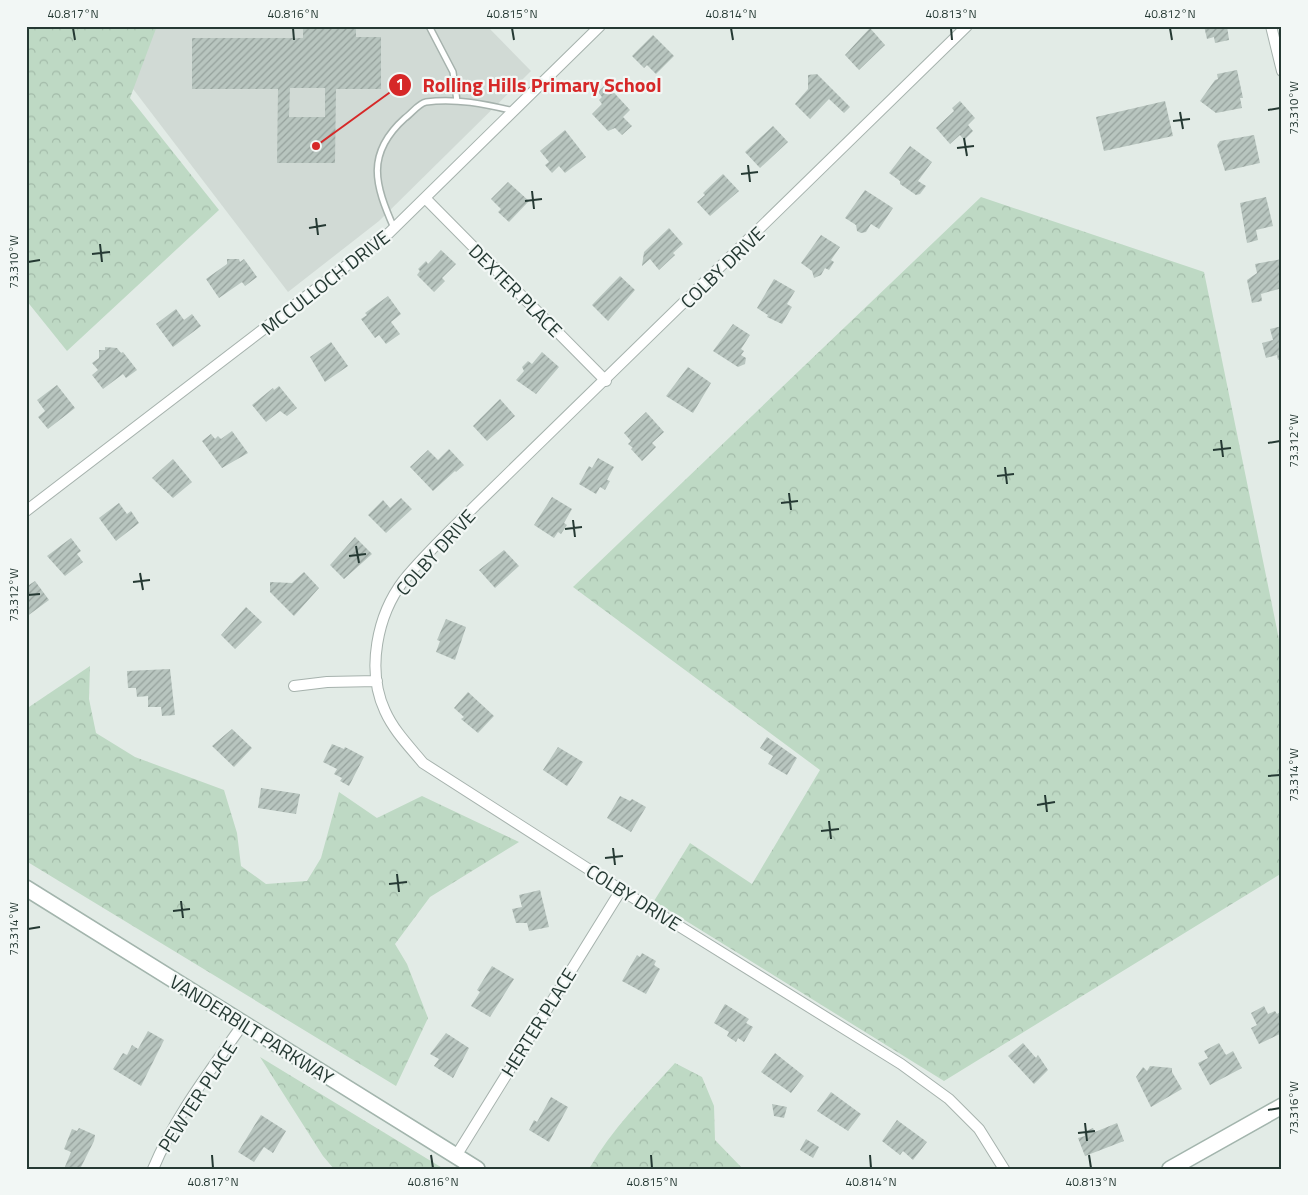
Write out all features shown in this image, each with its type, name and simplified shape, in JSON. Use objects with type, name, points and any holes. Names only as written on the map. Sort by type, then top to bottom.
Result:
[{"type":"main road","name":"VANDERBILT PARKWAY","points":[[26,888],[477,1169]]},
{"type":"main road","points":[[1170,1169],[1282,1106]]},
{"type":"street","name":"MCCULLOCH DRIVE","points":[[26,511],[394,228],[426,200],[600,26]]},
{"type":"street","name":"COLBY DRIVE","points":[[967,26],[606,381],[478,503],[403,581],[387,608],[380,627],[376,648],[377,681],[384,709],[400,736],[423,763],[621,890],[901,1064],[950,1099],[979,1129],[1004,1169]]},
{"type":"street","points":[[1271,26],[1282,71]]},
{"type":"street","name":"DEXTER PLACE","points":[[426,200],[606,381]]},
{"type":"street","points":[[294,686],[327,682],[377,681]]},
{"type":"street","name":"HERTER PLACE","points":[[456,1156],[621,890]]},
{"type":"street","name":"PEWTER PLACE","points":[[153,1169],[160,1153],[192,1098],[243,1024]]},
{"type":"lane","points":[[429,26],[453,72],[457,101]]},
{"type":"lane","points":[[394,228],[380,196],[376,167],[390,132],[424,102],[457,101],[487,104],[514,111]]},
{"type":"shaded area","points":[[85,26],[487,26],[531,71],[379,221],[288,292]]},
{"type":"green space","points":[[26,26],[157,26],[130,98],[219,210],[67,351],[26,300]]},
{"type":"green space","points":[[981,197],[1204,272],[1282,654],[1282,873],[944,1081],[654,901],[690,843],[752,884],[820,770],[573,587]]},
{"type":"green space","points":[[90,666],[89,699],[96,733],[135,757],[224,790],[237,833],[241,866],[266,884],[307,881],[321,858],[339,792],[377,818],[422,796],[519,842],[430,897],[395,944],[407,964],[428,1018],[396,1086],[26,861],[26,709]]},
{"type":"green space","points":[[260,1057],[444,1169],[334,1169],[323,1156]]},
{"type":"green space","points":[[675,1063],[702,1077],[714,1106],[715,1140],[743,1169],[589,1169],[618,1127]]},
{"type":"building","points":[[303,26],[356,26],[356,37],[381,37],[381,89],[336,89],[335,163],[277,163],[278,89],[192,89],[192,38],[303,38]],"holes":[[[290,88],[325,88],[325,117],[289,117]]]},
{"type":"building","points":[[1204,26],[1227,26],[1229,40],[1215,43],[1214,37],[1207,39]]},
{"type":"building","points":[[870,28],[885,45],[859,70],[845,55]]},
{"type":"building","points":[[653,35],[674,56],[656,74],[647,65],[644,68],[632,56]]},
{"type":"building","points":[[1237,70],[1243,98],[1240,98],[1242,108],[1216,113],[1200,101],[1215,80],[1218,79],[1217,74]]},
{"type":"building","points":[[817,74],[850,107],[844,113],[829,99],[810,119],[795,104],[808,89],[808,75]]},
{"type":"building","points":[[606,84],[630,110],[623,117],[632,126],[622,135],[615,128],[608,131],[592,114],[602,104],[599,100],[602,97],[598,92]]},
{"type":"building","points":[[960,101],[975,118],[968,125],[973,131],[964,140],[960,135],[950,144],[936,128],[954,111],[952,108]]},
{"type":"building","points":[[1165,101],[1173,136],[1104,151],[1096,117]]},
{"type":"building","points":[[773,126],[788,142],[760,168],[745,152]]},
{"type":"building","points":[[565,130],[586,157],[565,173],[559,166],[552,173],[545,165],[549,162],[540,151]]},
{"type":"building","points":[[1254,135],[1260,163],[1225,171],[1217,145],[1220,141]]},
{"type":"building","points":[[910,146],[932,162],[918,181],[926,186],[920,194],[916,195],[900,184],[900,181],[889,173]]},
{"type":"building","points":[[723,174],[739,191],[710,216],[697,202],[705,195],[703,193]]},
{"type":"building","points":[[508,182],[529,201],[509,222],[498,212],[501,209],[491,199]]},
{"type":"building","points":[[865,190],[893,208],[879,229],[871,224],[866,232],[861,233],[857,231],[856,225],[845,218]]},
{"type":"building","points":[[1266,197],[1273,226],[1256,230],[1258,240],[1247,243],[1240,203]]},
{"type":"building","points":[[669,228],[683,244],[673,253],[675,255],[659,270],[650,259],[642,266],[644,252]]},
{"type":"building","points":[[821,235],[840,247],[831,260],[834,262],[829,270],[825,268],[821,275],[814,278],[812,271],[801,263]]},
{"type":"building","points":[[441,250],[456,264],[442,278],[445,281],[434,292],[417,275],[420,271],[418,269],[426,261],[428,264]]},
{"type":"building","points":[[227,259],[239,259],[240,262],[244,259],[257,277],[245,286],[242,282],[219,298],[206,279],[227,264]]},
{"type":"building","points":[[1282,259],[1282,288],[1261,294],[1262,301],[1252,303],[1247,280],[1257,273],[1255,264]]},
{"type":"building","points":[[620,276],[635,290],[608,321],[592,305]]},
{"type":"building","points":[[774,279],[795,291],[787,304],[792,307],[782,324],[767,317],[768,315],[757,308]]},
{"type":"building","points":[[388,296],[401,314],[391,322],[400,334],[386,344],[379,335],[375,338],[361,319],[367,315],[365,313]]},
{"type":"building","points":[[176,309],[184,320],[192,314],[201,326],[173,347],[156,324]]},
{"type":"building","points":[[733,324],[750,335],[741,349],[744,351],[741,355],[746,358],[745,364],[738,367],[713,351]]},
{"type":"building","points":[[1282,326],[1282,359],[1278,360],[1277,355],[1266,358],[1262,343],[1273,340],[1270,329]]},
{"type":"building","points":[[331,342],[348,366],[325,382],[310,357]]},
{"type":"building","points":[[105,347],[117,348],[121,353],[123,352],[137,370],[126,378],[123,374],[103,389],[92,375],[98,370],[92,363],[99,358],[99,350],[105,350]]},
{"type":"building","points":[[542,352],[559,367],[536,394],[516,380],[524,371],[522,367],[528,361],[532,364]]},
{"type":"building","points":[[688,367],[711,383],[693,413],[666,396]]},
{"type":"building","points":[[57,385],[75,408],[48,429],[38,417],[45,411],[37,400]]},
{"type":"building","points":[[279,386],[297,408],[287,416],[280,411],[266,422],[252,405],[273,388],[274,390]]},
{"type":"building","points":[[500,399],[515,416],[487,441],[473,426]]},
{"type":"building","points":[[646,412],[664,432],[652,443],[656,447],[642,461],[631,449],[633,448],[628,444],[631,441],[624,433]]},
{"type":"building","points":[[232,431],[248,453],[222,468],[202,441],[211,434],[215,439],[218,436],[221,439]]},
{"type":"building","points":[[449,449],[464,465],[433,491],[410,467],[428,450],[438,460]]},
{"type":"building","points":[[598,458],[614,467],[607,480],[610,481],[605,490],[600,487],[596,494],[579,484],[589,466],[592,468]]},
{"type":"building","points":[[173,459],[192,482],[173,498],[152,478]]},
{"type":"building","points":[[552,497],[572,509],[564,523],[567,525],[561,534],[558,532],[554,538],[534,525]]},
{"type":"building","points":[[401,498],[412,509],[386,533],[368,515],[383,500],[390,508]]},
{"type":"building","points":[[119,503],[127,514],[131,511],[139,523],[116,541],[99,518]]},
{"type":"building","points":[[355,537],[372,554],[344,579],[330,565]]},
{"type":"building","points":[[71,538],[81,551],[77,554],[83,562],[65,576],[47,556]]},
{"type":"building","points":[[504,550],[519,566],[495,588],[479,570]]},
{"type":"building","points":[[304,572],[319,588],[294,616],[270,592],[270,582],[292,583]]},
{"type":"building","points":[[35,581],[49,600],[26,617],[26,587]]},
{"type":"building","points":[[246,607],[262,622],[235,649],[221,635]]},
{"type":"building","points":[[446,619],[466,627],[455,660],[436,652],[440,641],[437,640]]},
{"type":"building","points":[[170,669],[175,715],[162,716],[161,707],[148,707],[148,696],[137,697],[136,688],[128,688],[127,671]]},
{"type":"building","points":[[468,692],[494,716],[478,733],[461,719],[464,717],[454,708]]},
{"type":"building","points":[[232,729],[252,748],[234,767],[212,746]]},
{"type":"building","points":[[767,737],[797,758],[787,775],[768,764],[773,756],[760,748]]},
{"type":"building","points":[[332,744],[344,749],[345,747],[364,757],[349,786],[340,781],[342,778],[334,774],[337,769],[323,762]]},
{"type":"building","points":[[558,747],[583,762],[567,786],[543,770]]},
{"type":"building","points":[[261,788],[300,794],[296,814],[258,808]]},
{"type":"building","points":[[620,796],[630,801],[632,799],[646,807],[631,832],[607,818]]},
{"type":"building","points":[[540,890],[549,927],[529,931],[527,923],[516,923],[512,909],[522,907],[519,895]]},
{"type":"building","points":[[642,953],[656,961],[654,965],[660,969],[646,994],[622,981],[637,955],[640,957]]},
{"type":"building","points":[[492,966],[514,979],[490,1017],[471,1006],[480,992],[477,990]]},
{"type":"building","points":[[725,1004],[749,1019],[746,1023],[753,1027],[744,1042],[738,1038],[736,1042],[727,1036],[729,1032],[714,1023]]},
{"type":"building","points":[[1264,1006],[1268,1014],[1275,1011],[1277,1014],[1282,1011],[1282,1033],[1259,1044],[1251,1028],[1257,1025],[1251,1013]]},
{"type":"building","points":[[148,1031],[164,1040],[141,1086],[113,1069],[123,1053],[127,1055],[132,1045],[138,1049]]},
{"type":"building","points":[[446,1033],[469,1048],[453,1078],[434,1066],[439,1059],[430,1054]]},
{"type":"building","points":[[1023,1043],[1036,1058],[1038,1055],[1048,1070],[1034,1084],[1008,1056]]},
{"type":"building","points":[[1219,1043],[1226,1055],[1233,1051],[1242,1068],[1210,1085],[1198,1063],[1208,1058],[1204,1051]]},
{"type":"building","points":[[775,1053],[804,1076],[791,1093],[761,1072]]},
{"type":"building","points":[[1150,1066],[1172,1068],[1172,1072],[1182,1089],[1151,1107],[1136,1077],[1143,1067],[1147,1071]]},
{"type":"building","points":[[831,1092],[861,1114],[848,1131],[817,1111]]},
{"type":"building","points":[[551,1097],[568,1107],[549,1142],[529,1130],[534,1120],[537,1122]]},
{"type":"building","points":[[772,1104],[787,1107],[784,1118],[774,1116]]},
{"type":"building","points":[[261,1115],[286,1131],[273,1153],[264,1147],[254,1162],[238,1152]]},
{"type":"building","points":[[897,1120],[927,1142],[913,1160],[903,1151],[900,1155],[882,1141]]},
{"type":"building","points":[[1117,1123],[1124,1141],[1085,1156],[1078,1138],[1085,1136],[1084,1132],[1093,1128],[1095,1132]]},
{"type":"building","points":[[79,1128],[95,1135],[94,1141],[80,1169],[64,1169],[71,1152],[64,1149],[72,1129],[77,1131]]},
{"type":"building","points":[[806,1139],[819,1147],[813,1158],[800,1150]]},
{"type":"place","name":"Rolling Hills Primary School","points":[[316,146]]}]
